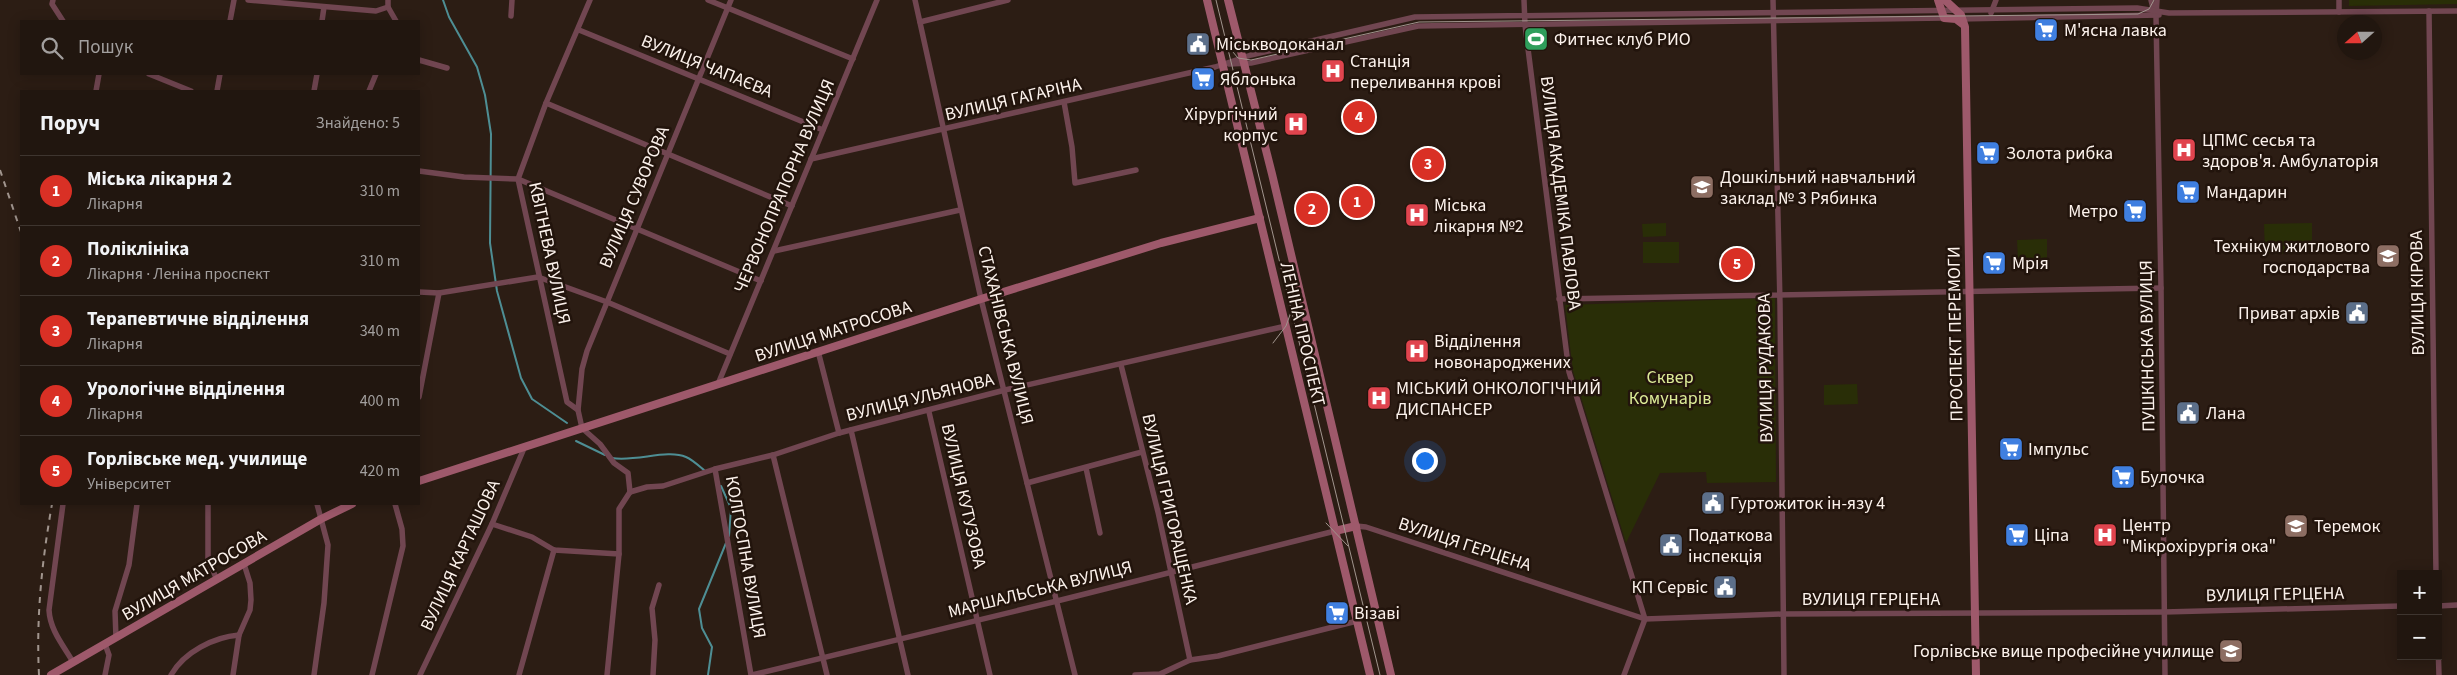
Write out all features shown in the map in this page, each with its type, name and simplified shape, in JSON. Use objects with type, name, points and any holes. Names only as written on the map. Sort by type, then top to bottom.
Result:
[{"type":"main road","name":"ЛЕНІНА ПРОСПЕКТ","points":[[1207,0],[1370,675]]},
{"type":"main road","name":"ЛЕНІНА ПРОСПЕКТ","points":[[1228,0],[1272,174],[1391,675]]},
{"type":"main road","points":[[1938,0],[1942,15],[1958,16]]},
{"type":"main road","points":[[1945,0],[1958,16]]},
{"type":"main road","name":"ПРОСПЕКТ ПЕРЕМОГИ","points":[[1958,16],[1965,27],[1976,675]]},
{"type":"main road","name":"ВУЛИЦЯ МАТРОСОВА","points":[[420,481],[981,299],[1162,243],[1260,218]]},
{"type":"main road","name":"ВУЛИЦЯ МАТРОСОВА","points":[[52,675],[65,671],[73,662],[321,518],[350,505]]},
{"type":"main road","points":[[1335,530],[1356,526]]},
{"type":"street","points":[[53,0],[52,4],[62,20]]},
{"type":"street","points":[[230,20],[234,0]]},
{"type":"street","points":[[248,0],[376,11],[388,7]]},
{"type":"street","points":[[322,20],[329,0]]},
{"type":"street","points":[[388,0],[388,7],[395,20]]},
{"type":"street","points":[[511,16],[512,0]]},
{"type":"street","name":"КВІТНЕВА ВУЛИЦЯ","points":[[582,428],[578,410],[567,402],[518,179],[546,103],[590,0]]},
{"type":"street","points":[[708,0],[853,59]]},
{"type":"street","name":"ВУЛИЦЯ СУВОРОВА","points":[[578,410],[584,362],[731,0]]},
{"type":"street","name":"ЧЕРВОНОПРАПОРНА ВУЛИЦЯ","points":[[718,384],[877,0]]},
{"type":"street","name":"СТАХАНІВСЬКА ВУЛИЦЯ","points":[[915,0],[981,299],[1076,675]]},
{"type":"street","points":[[920,22],[1008,0]]},
{"type":"street","name":"ВУЛИЦЯ АКАДЕМІКА ПАВЛОВА","points":[[1524,0],[1525,25],[1569,372],[1644,619]]},
{"type":"street","name":"ВУЛИЦЯ РУДАКОВА","points":[[1773,0],[1780,294],[1784,675]]},
{"type":"street","points":[[1989,17],[1996,0]]},
{"type":"street","points":[[2137,8],[2149,0]]},
{"type":"street","name":"ПУШКІНСЬКА ВУЛИЦЯ","points":[[2149,0],[2155,12]]},
{"type":"street","name":"ПУШКІНСЬКА ВУЛИЦЯ","points":[[2157,0],[2155,12],[2161,288],[2164,675]]},
{"type":"street","points":[[2339,0],[2339,12]]},
{"type":"street","points":[[1958,16],[1993,10],[2137,8],[2155,12]]},
{"type":"street","points":[[1958,16],[1989,17],[2155,12],[2457,10]]},
{"type":"street","name":"ВУЛИЦЯ КІРОВА","points":[[2429,11],[2436,570]]},
{"type":"street","points":[[1242,57],[1415,17],[1773,13],[1942,15]]},
{"type":"street","points":[[1242,57],[1409,27],[1773,22],[1942,15]]},
{"type":"street","name":"ВУЛИЦЯ ЧАПАЄВА","points":[[578,30],[700,78],[823,130]]},
{"type":"street","name":"ВУЛИЦЯ ГАГАРІНА","points":[[811,159],[943,131],[1222,65],[1242,57]]},
{"type":"street","points":[[420,60],[447,68]]},
{"type":"street","points":[[96,90],[99,75]]},
{"type":"street","points":[[151,75],[189,90]]},
{"type":"street","points":[[217,90],[220,75]]},
{"type":"street","points":[[314,90],[317,75]]},
{"type":"street","points":[[369,90],[376,75]]},
{"type":"street","points":[[1064,102],[1072,147],[1075,183],[1136,170]]},
{"type":"street","points":[[546,103],[792,206]]},
{"type":"street","points":[[420,171],[464,177],[518,179],[761,281]]},
{"type":"street","points":[[774,251],[960,210]]},
{"type":"street","points":[[420,292],[439,293],[538,277],[607,302],[730,354]]},
{"type":"street","points":[[1559,299],[2161,288]]},
{"type":"street","points":[[420,392],[439,293]]},
{"type":"street","name":"ВУЛИЦЯ УЛЬЯНОВА","points":[[740,463],[773,455],[839,433],[929,412],[1005,390],[1286,326]]},
{"type":"street","points":[[818,351],[839,433]]},
{"type":"street","name":"ВУЛИЦЯ ГРИГОРАЩЕНКА","points":[[1121,365],[1158,512],[1190,660]]},
{"type":"street","name":"ВУЛИЦЯ КУТУЗОВА","points":[[929,412],[990,675]]},
{"type":"street","points":[[582,428],[600,444],[614,463],[628,473],[630,492]]},
{"type":"street","points":[[851,430],[908,675]]},
{"type":"street","name":"ВУЛИЦЯ КАРТАШОВА","points":[[420,675],[492,524],[525,446]]},
{"type":"street","points":[[1027,483],[1142,452]]},
{"type":"street","points":[[773,455],[827,675]]},
{"type":"street","name":"КОЛГОСПНА ВУЛИЦЯ","points":[[740,463],[715,469],[751,675]]},
{"type":"street","points":[[1086,468],[1100,533]]},
{"type":"street","points":[[607,675],[619,554],[619,508],[630,492],[648,487],[663,486],[715,469]]},
{"type":"street","points":[[63,505],[49,610],[51,626],[73,662]]},
{"type":"street","points":[[116,638],[115,611],[129,565],[137,505]]},
{"type":"street","points":[[208,505],[208,559],[217,580]]},
{"type":"street","points":[[314,675],[324,603],[328,544],[317,505]]},
{"type":"street","points":[[372,675],[403,546],[402,529],[395,505]]},
{"type":"street","points":[[492,524],[532,537],[554,550],[619,554]]},
{"type":"street","name":"ВУЛИЦЯ ГЕРЦЕНА","points":[[1356,526],[1366,527],[1644,619],[1783,614],[2164,612],[2397,606]]},
{"type":"street","name":"МАРШАЛЬСЬКА ВУЛИЦЯ","points":[[751,675],[1057,601],[1335,530]]},
{"type":"street","points":[[519,675],[554,550]]},
{"type":"street","points":[[233,675],[239,635],[250,610],[251,600],[250,582],[244,564]]},
{"type":"street","points":[[653,675],[655,640],[652,608],[659,585]]},
{"type":"street","points":[[2442,606],[2457,605]]},
{"type":"street","points":[[1624,675],[1644,619]]},
{"type":"street","points":[[1135,675],[1160,675],[1190,660],[1218,656],[1357,621]]},
{"type":"street","points":[[171,675],[182,661],[211,641],[224,636],[239,635]]},
{"type":"street","points":[[105,644],[109,660],[105,675]]},
{"type":"street","points":[[2439,660],[2439,675]]},
{"type":"green space","points":[[2349,0],[2457,0],[2457,4],[2349,6]]},
{"type":"green space","points":[[1666,223],[1666,236],[1643,237],[1642,224]]},
{"type":"green space","points":[[2312,223],[2312,253],[2265,254],[2264,224]]},
{"type":"green space","points":[[2047,239],[2047,259],[2018,260],[2017,240]]},
{"type":"green space","points":[[1643,242],[1679,242],[1679,263],[1643,263]]},
{"type":"green space","name":"Сквер Комунарів","points":[[1775,298],[1776,482],[1707,483],[1706,472],[1660,473],[1626,543],[1573,371],[1565,305]]},
{"type":"green space","points":[[1857,384],[1858,404],[1824,405],[1824,385]]},
{"type":"waterway","points":[[443,0],[449,17],[477,67],[485,95],[491,134],[490,243],[497,291],[521,378],[532,399],[567,423]]},
{"type":"waterway","points":[[576,441],[605,455]]},
{"type":"waterway","points":[[612,458],[678,455],[686,457],[705,471]]},
{"type":"waterway","points":[[721,486],[731,508],[729,536]]},
{"type":"waterway","points":[[708,675],[712,647],[702,628],[699,609],[726,543]]},
{"type":"tram line","points":[[1216,0],[1380,675]]},
{"type":"tram line","points":[[1227,45],[1238,58],[1251,60],[1419,22],[2138,14],[2149,9],[2154,0]]},
{"type":"tram line","points":[[1273,343],[1286,326],[1291,312]]},
{"type":"tram line","points":[[1326,523],[1348,546]]},
{"type":"railway","points":[[0,170],[20,229]]},
{"type":"railway","points":[[39,675],[38,631],[41,589],[45,546],[52,505]]},
{"type":"place","name":"М'ясна лавка","points":[[2046,30]]},
{"type":"place","name":"Фитнес клуб РИО","points":[[1536,39]]},
{"type":"place","name":"Міськводоканал","points":[[1198,44]]},
{"type":"place","name":"Станція переливання крові","points":[[1333,71]]},
{"type":"place","name":"Яблонька","points":[[1203,79]]},
{"type":"place","name":"Урологічне відділення","points":[[1359,117]]},
{"type":"place","name":"Хірургічний корпус","points":[[1296,124]]},
{"type":"place","name":"ЦПМС сесья та здоров'я. Амбулаторія","points":[[2184,150]]},
{"type":"place","name":"Золота рибка","points":[[1988,153]]},
{"type":"place","name":"Терапевтичне відділення","points":[[1428,164]]},
{"type":"place","name":"Дошкільний навчальний заклад № 3 Рябинка","points":[[1702,187]]},
{"type":"place","name":"Мандарин","points":[[2188,192]]},
{"type":"place","name":"Міська лікарня 2","points":[[1357,202]]},
{"type":"place","name":"Поліклініка","points":[[1312,209]]},
{"type":"place","name":"Метро","points":[[2135,211]]},
{"type":"place","name":"Міська лікарня №2","points":[[1417,215]]},
{"type":"place","name":"Технікум житлового господарства","points":[[2388,256]]},
{"type":"place","name":"Мрія","points":[[1994,263]]},
{"type":"place","name":"Горлівське мед. училище","points":[[1737,264]]},
{"type":"place","name":"Приват архів","points":[[2357,313]]},
{"type":"place","name":"Відділення новонароджених","points":[[1417,351]]},
{"type":"place","name":"МІСЬКИЙ ОНКОЛОГІЧНИЙ ДИСПАНСЕР","points":[[1379,398]]},
{"type":"place","name":"Лана","points":[[2188,413]]},
{"type":"place","name":"Імпульс","points":[[2011,449]]},
{"type":"place","name":"Булочка","points":[[2123,477]]},
{"type":"place","name":"Гуртожиток ін-язу 4","points":[[1713,503]]},
{"type":"place","name":"Теремок","points":[[2296,526]]},
{"type":"place","name":"Ціпа","points":[[2017,535]]},
{"type":"place","name":"Центр \"Мікрохірургія ока\"","points":[[2105,535]]},
{"type":"place","name":"Податкова інспекція","points":[[1671,545]]},
{"type":"place","name":"КП Сервіс","points":[[1725,587]]},
{"type":"place","name":"Візаві","points":[[1337,613]]},
{"type":"place","name":"Горлівське вище професійне училище","points":[[2231,651]]}]
